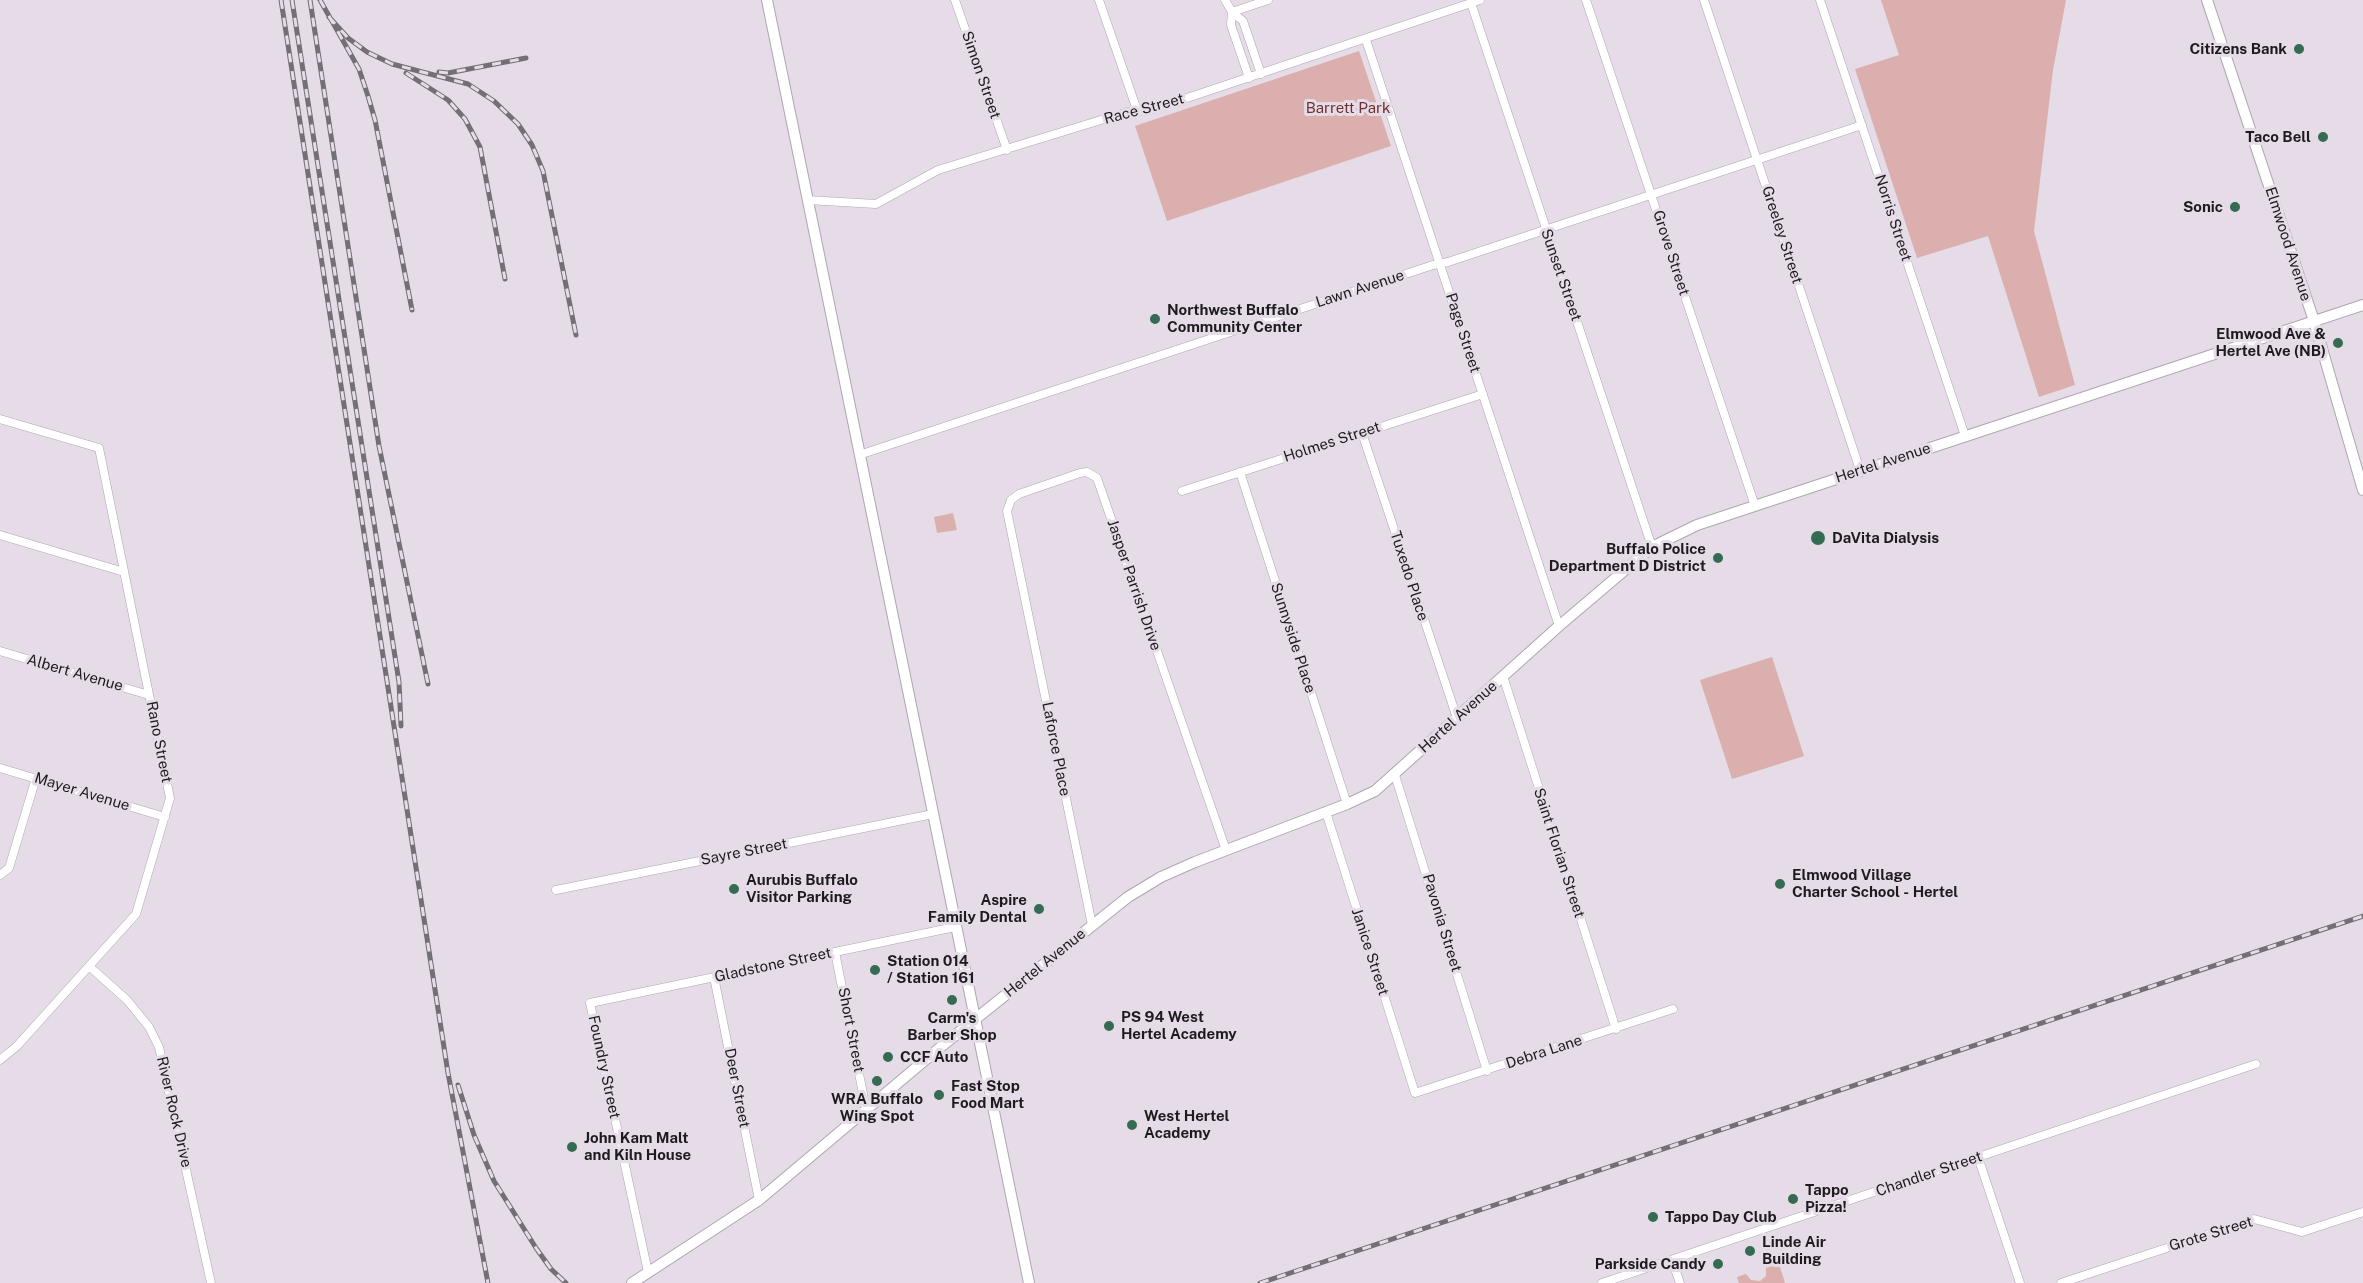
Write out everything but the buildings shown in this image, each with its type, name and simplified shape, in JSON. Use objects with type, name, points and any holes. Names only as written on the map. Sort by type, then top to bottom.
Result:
[{"type":"street","points":[[767,0],[1029,1283]]},
{"type":"street","name":"Simon Street","points":[[955,0],[1007,150]]},
{"type":"street","points":[[1099,0],[1137,110]]},
{"type":"street","points":[[1225,0],[1232,12],[1243,21],[1261,74]]},
{"type":"street","points":[[1232,12],[1268,0]]},
{"type":"street","name":"Race Street","points":[[807,200],[876,204],[938,170],[1137,110],[1150,110],[1366,40],[1480,0]]},
{"type":"street","name":"Grove Street","points":[[1586,0],[1755,506]]},
{"type":"street","name":"Greeley Street","points":[[1704,0],[1860,470]]},
{"type":"street","name":"Norris Street","points":[[1820,0],[1965,436]]},
{"type":"street","name":"Elmwood Avenue","points":[[2207,0],[2313,321],[2363,490]]},
{"type":"street","name":"Sunset Street","points":[[1471,3],[1652,547]]},
{"type":"street","points":[[1232,12],[1231,25],[1249,78]]},
{"type":"street","name":"Page Street","points":[[1366,40],[1559,626]]},
{"type":"street","name":"Lawn Avenue","points":[[860,455],[1862,125]]},
{"type":"street","name":"Hertel Avenue","points":[[632,1283],[759,1200],[975,1019],[1128,897],[1161,877],[1375,791],[1559,626],[1652,547],[1697,525],[2363,305]]},
{"type":"street","name":"Holmes Street","points":[[1182,491],[1483,394]]},
{"type":"street","name":"Rano Street","points":[[0,419],[99,448],[170,798],[136,914],[17,1046],[0,1060]]},
{"type":"street","name":"Tuxedo Place","points":[[1362,433],[1457,718]]},
{"type":"street","name":"Sunnyside Place","points":[[1240,472],[1347,804]]},
{"type":"street","name":"Jasper Parrish Drive","points":[[1020,572],[1007,511],[1011,500],[1019,494],[1080,473],[1093,475],[1099,483],[1226,850]]},
{"type":"street","points":[[0,535],[124,572]]},
{"type":"street","name":"Laforce Place","points":[[1020,572],[1092,925]]},
{"type":"street","name":"Albert Avenue","points":[[0,651],[149,694]]},
{"type":"street","name":"Saint Florian Street","points":[[1503,676],[1616,1029]]},
{"type":"street","name":"Mayer Avenue","points":[[0,768],[165,817]]},
{"type":"street","name":"Pavonia Street","points":[[1395,775],[1487,1071]]},
{"type":"street","points":[[0,875],[9,868],[36,778]]},
{"type":"street","name":"Janice Street","points":[[1326,812],[1415,1093]]},
{"type":"street","name":"Sayre Street","points":[[556,890],[933,814]]},
{"type":"street","name":"Gladstone Street","points":[[590,1002],[956,927]]},
{"type":"street","name":"Short Street","points":[[835,952],[867,1109]]},
{"type":"street","name":"River Rock Drive","points":[[90,967],[128,1000],[149,1027],[159,1047],[211,1283]]},
{"type":"street","name":"Deer Street","points":[[714,977],[759,1200]]},
{"type":"street","name":"Foundry Street","points":[[590,1002],[648,1272]]},
{"type":"street","name":"Debra Lane","points":[[1415,1093],[1673,1009]]},
{"type":"street","name":"Chandler Street","points":[[1602,1283],[2256,1064]]},
{"type":"street","points":[[1978,1157],[2020,1283]]},
{"type":"street","name":"Grote Street","points":[[2061,1283],[2254,1219],[2302,1232],[2363,1212]]},
{"type":"street","points":[[1672,1260],[1680,1283]]},
{"type":"green space","points":[[1881,0],[2066,0],[2053,70],[2034,231],[2075,385],[2039,397],[1988,236],[1917,258],[1855,69],[1899,55]]},
{"type":"green space","name":"Barrett Park","points":[[1359,51],[1391,146],[1167,221],[1135,126]]},
{"type":"green space","points":[[953,513],[957,530],[937,533],[934,517]]},
{"type":"green space","points":[[1772,657],[1804,756],[1732,779],[1700,680]]},
{"type":"green space","points":[[1779,1264],[1785,1283],[1739,1283],[1737,1277],[1746,1274],[1751,1280],[1760,1281],[1766,1276],[1766,1268]]},
{"type":"railway","points":[[281,0],[448,1073],[488,1283]]},
{"type":"railway","points":[[292,0],[399,682],[401,726]]},
{"type":"railway","points":[[310,0],[379,446],[428,684]]},
{"type":"railway","points":[[320,0],[359,69],[368,96],[375,120],[412,310]]},
{"type":"railway","points":[[329,17],[348,38],[367,52],[392,64],[468,84],[494,101],[518,124],[532,145],[543,171],[576,335]]},
{"type":"railway","points":[[439,72],[448,73],[526,58]]},
{"type":"railway","points":[[406,73],[448,100],[465,119],[480,147],[505,279]]},
{"type":"railway","points":[[1260,1283],[2363,916]]},
{"type":"railway","points":[[458,1085],[474,1135],[494,1181],[536,1248],[551,1269],[566,1283]]},
{"type":"place","name":"Citizens Bank","points":[[2299,49]]},
{"type":"place","name":"Taco Bell","points":[[2323,137]]},
{"type":"place","name":"Sonic","points":[[2235,207]]},
{"type":"place","name":"Northwest Buffalo Community Center","points":[[1155,319]]},
{"type":"place","name":"Elmwood Ave & Hertel Ave (NB)","points":[[2338,343]]},
{"type":"place","name":"DaVita Dialysis","points":[[1818,538]]},
{"type":"place","name":"Buffalo Police Department D District","points":[[1718,558]]},
{"type":"place","name":"Elmwood Village Charter School - Hertel","points":[[1780,884]]},
{"type":"place","name":"Aurubis Buffalo Visitor Parking","points":[[734,889]]},
{"type":"place","name":"Aspire Family Dental","points":[[1039,909]]},
{"type":"place","name":"Station 014 / Station 161","points":[[875,970]]},
{"type":"place","name":"Carm's Barber Shop","points":[[952,1000]]},
{"type":"place","name":"PS 94 West Hertel Academy","points":[[1109,1026]]},
{"type":"place","name":"CCF Auto","points":[[888,1057]]},
{"type":"place","name":"WRA Buffalo Wing Spot","points":[[877,1081]]},
{"type":"place","name":"Fast Stop Food Mart","points":[[939,1095]]},
{"type":"place","name":"West Hertel Academy","points":[[1132,1125]]},
{"type":"place","name":"John Kam Malt and Kiln House","points":[[572,1147]]},
{"type":"place","name":"Tappo Pizza!","points":[[1793,1199]]},
{"type":"place","name":"Tappo Day Club","points":[[1653,1217]]},
{"type":"place","name":"Linde Air Building","points":[[1750,1251]]},
{"type":"place","name":"Parkside Candy","points":[[1718,1264]]}]
